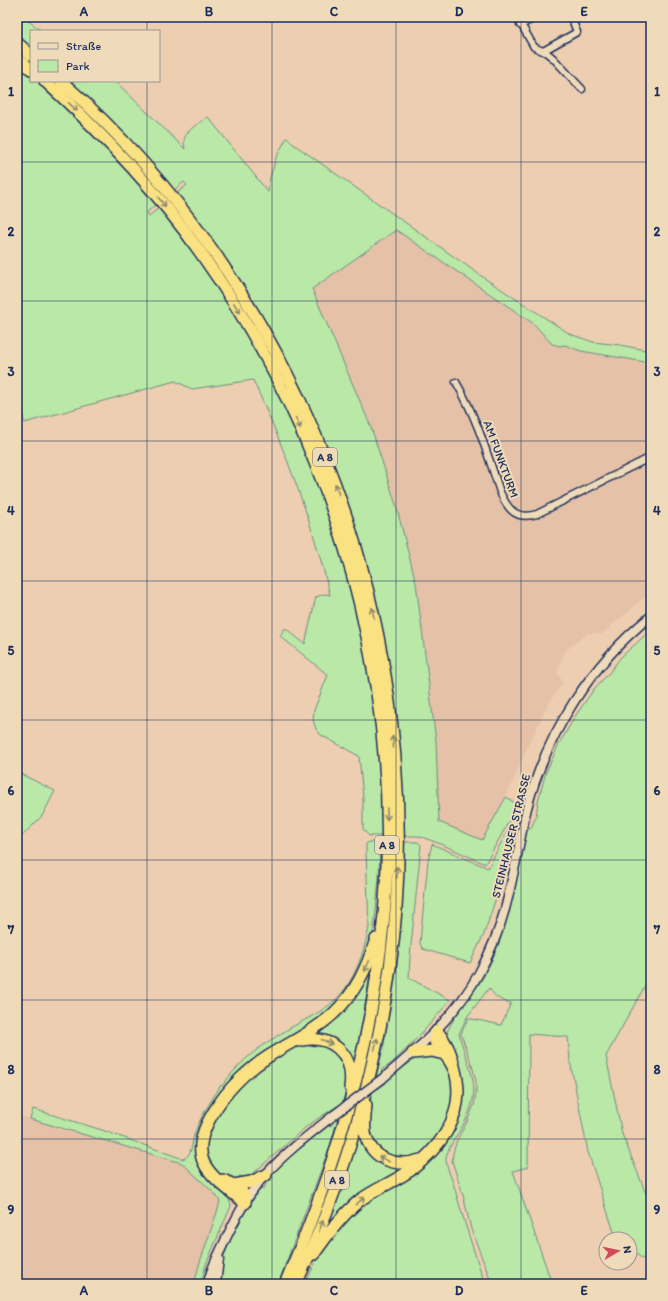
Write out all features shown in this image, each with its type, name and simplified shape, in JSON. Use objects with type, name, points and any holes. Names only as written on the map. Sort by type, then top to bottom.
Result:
[{"type":"highway","points":[[17,43],[30,54]]},
{"type":"highway","points":[[17,58],[30,68]]},
{"type":"highway","name":"A 8","points":[[46,82],[115,149],[174,217],[200,252],[240,312],[261,349],[289,403],[321,478],[353,573],[371,655],[382,735],[386,801],[386,872],[384,916],[376,984],[358,1074],[344,1125],[320,1196],[285,1284]]},
{"type":"highway","name":"A 8","points":[[62,82],[110,127],[155,176],[183,211],[229,274],[287,373],[316,434],[350,526],[362,568],[382,655],[393,734],[398,806],[396,910],[392,946],[379,1031],[350,1144],[324,1218],[298,1279]]},
{"type":"highway","points":[[245,1203],[214,1175],[203,1162],[201,1148],[203,1135],[211,1116],[223,1098],[244,1075],[262,1060],[322,1023],[347,999],[361,978],[384,916]]},
{"type":"highway","points":[[298,1279],[328,1234],[349,1210],[365,1197],[410,1170],[439,1144],[449,1128],[454,1115],[458,1094],[456,1074],[450,1050],[437,1031],[434,1036],[435,1044],[450,1061],[456,1074]]},
{"type":"highway","points":[[290,1044],[305,1040],[321,1040],[332,1044],[343,1054],[349,1067],[350,1083],[344,1125]]},
{"type":"highway","points":[[413,1053],[432,1051],[444,1054]]},
{"type":"highway","points":[[367,1082],[365,1128],[368,1141],[372,1149],[380,1157],[392,1163],[406,1164],[422,1160]]},
{"type":"highway","points":[[214,1175],[234,1185],[243,1192],[245,1203]]},
{"type":"highway","points":[[234,1185],[251,1182],[266,1175]]},
{"type":"main road","name":"STEINHAUSER STRASSE","points":[[208,1284],[211,1271],[232,1226],[245,1203],[266,1175],[297,1144],[413,1053],[437,1031],[462,1000],[478,975],[493,943],[505,910],[528,808],[538,773],[549,746],[566,715],[595,673],[614,650],[651,616]]},
{"type":"main road","points":[[216,1284],[221,1249]]},
{"type":"street","points":[[516,17],[534,47],[553,58],[582,89]]},
{"type":"street","points":[[520,25],[538,17]]},
{"type":"street","points":[[543,51],[577,32],[571,17]]},
{"type":"street","name":"AM FUNKTURM","points":[[456,382],[478,425],[504,501],[509,508],[521,516],[537,514],[651,457]]},
{"type":"shaded area","points":[[396,230],[534,324],[552,344],[565,345],[581,351],[651,363],[651,592],[602,634],[588,633],[565,651],[557,672],[563,683],[549,702],[511,786],[482,841],[439,822],[436,741],[416,583],[396,505],[371,427],[312,289]]},
{"type":"shaded area","points":[[17,1115],[182,1163],[215,1194],[220,1201],[194,1284],[17,1284]]},
{"type":"green space","points":[[17,17],[23,17],[41,30],[30,30],[30,82],[116,82],[185,149],[184,139],[186,135],[208,117],[268,192],[270,178],[276,158],[287,137],[292,143],[490,282],[570,334],[593,342],[651,351],[651,363],[581,351],[565,345],[560,346],[552,344],[534,324],[396,230],[312,289],[371,427],[396,505],[416,583],[436,741],[439,822],[482,840],[506,797],[519,806],[517,807],[485,864],[444,845],[418,836],[369,836],[363,829],[363,798],[359,756],[321,735],[316,729],[313,720],[314,710],[328,675],[280,636],[285,628],[305,644],[316,597],[325,594],[330,595],[315,540],[297,486],[276,432],[253,380],[192,389],[175,381],[24,423],[22,401],[17,384]],"holes":[[[184,182],[187,185],[149,216],[147,212]]]},
{"type":"green space","points":[[651,630],[651,975],[606,1056],[622,1134],[651,1206],[651,1262],[641,1258],[638,1255],[638,1231],[614,1231],[588,1152],[570,1061],[568,1037],[529,1034],[528,1167],[513,1171],[552,1284],[492,1284],[471,1229],[463,1195],[452,1161],[457,1140],[474,1105],[476,1093],[476,1081],[473,1069],[461,1034],[468,1018],[501,1025],[511,1003],[498,998],[489,988],[467,1017],[459,1034],[473,1080],[473,1101],[462,1127],[450,1147],[446,1159],[485,1284],[305,1284],[321,1251],[353,1210],[434,1155],[444,1145],[458,1118],[447,1032],[455,1017],[484,976],[500,941],[511,904],[526,829],[531,828],[536,817],[538,801],[546,772],[559,744],[576,715],[594,689],[621,657]]},
{"type":"green space","points":[[17,772],[55,791],[42,816],[17,841]]},
{"type":"green space","points":[[511,824],[513,827],[498,892],[484,934],[470,963],[423,949],[420,944],[421,932],[428,861],[432,844],[488,868]]},
{"type":"green space","points":[[369,842],[380,842],[379,878],[371,945],[362,970],[333,1011],[254,1062],[197,1142],[228,1193],[225,1196],[229,1199],[231,1206],[206,1264],[201,1284],[194,1284],[220,1201],[215,1194],[182,1163],[30,1119],[33,1109],[102,1130],[183,1159],[186,1157],[190,1152],[194,1135],[206,1109],[221,1085],[222,1086],[237,1067],[254,1052],[281,1033],[329,1005],[341,994],[353,977],[361,957],[369,927],[366,844]]},
{"type":"green space","points":[[404,842],[418,842],[421,845],[409,978],[450,1000],[406,1049],[388,1066],[382,1069],[378,1089],[386,1083],[385,1080],[421,1055],[443,1058],[451,1071],[453,1093],[449,1118],[433,1146],[417,1158],[405,1162],[375,1149],[371,1143],[369,1106],[383,1049],[397,965],[401,920]]},
{"type":"green space","points":[[371,967],[362,1024],[354,1063],[310,1037]]},
{"type":"green space","points":[[302,1043],[322,1043],[343,1058],[347,1086],[330,1146],[278,1284],[220,1284],[224,1256],[233,1234],[258,1192],[265,1187],[267,1180],[276,1169],[296,1150],[329,1123],[330,1126],[332,1125],[337,1106],[307,1126],[253,1173],[247,1176],[240,1176],[234,1180],[224,1177],[215,1171],[206,1158],[205,1143],[207,1135],[224,1102],[263,1064]]},
{"type":"green space","points":[[361,1129],[367,1145],[410,1165],[325,1231]]}]
